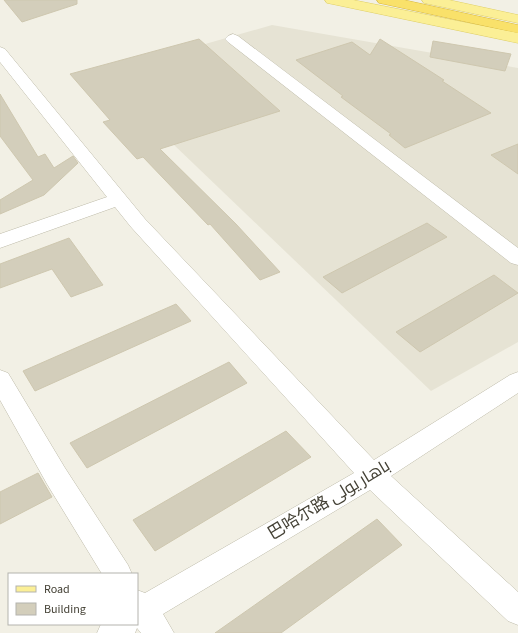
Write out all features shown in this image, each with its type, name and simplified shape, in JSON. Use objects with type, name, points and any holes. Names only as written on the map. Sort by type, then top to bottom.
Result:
[{"type":"highway","points":[[384,0],[518,29]]},
{"type":"main road","points":[[332,0],[518,38]]},
{"type":"main road","points":[[429,0],[518,19]]},
{"type":"street","points":[[233,39],[518,258]]},
{"type":"street","points":[[0,52],[138,223],[372,475],[518,611]]},
{"type":"street","points":[[0,241],[119,199]]},
{"type":"street","points":[[0,379],[56,476],[117,573]]},
{"type":"street","name":"巴哈尔路 باھار يولى","points":[[140,617],[372,475],[518,381]]},
{"type":"street","name":"巴哈尔路 باھار يولى","points":[[112,633],[126,625]]},
{"type":"shaded area","points":[[272,25],[518,68],[518,342],[431,391],[100,74]]},
{"type":"building","points":[[4,0],[77,0],[77,4],[22,22]]},
{"type":"building","points":[[199,39],[280,111],[160,149],[236,224],[280,272],[260,280],[210,224],[208,225],[143,157],[137,159],[103,122],[110,120],[70,74]]},
{"type":"building","points":[[380,39],[444,80],[442,81],[491,113],[405,148],[389,135],[391,134],[341,97],[343,96],[296,60],[352,42],[370,55]]},
{"type":"building","points":[[433,41],[511,54],[505,71],[430,57]]},
{"type":"building","points":[[0,94],[38,157],[45,154],[54,168],[73,156],[78,163],[44,195],[0,214],[0,200],[33,180],[0,136]]},
{"type":"building","points":[[518,144],[518,174],[491,155]]},
{"type":"building","points":[[427,223],[447,237],[342,293],[323,277]]},
{"type":"building","points":[[69,238],[103,285],[71,297],[52,269],[0,288],[0,264]]},
{"type":"building","points":[[494,275],[518,293],[420,352],[396,332]]},
{"type":"building","points":[[176,304],[191,321],[35,391],[23,371]]},
{"type":"building","points":[[229,362],[247,383],[87,468],[70,443]]},
{"type":"building","points":[[286,431],[311,457],[155,551],[133,520]]},
{"type":"building","points":[[38,473],[52,497],[0,524],[0,492]]},
{"type":"building","points":[[377,519],[402,545],[281,633],[215,633]]}]
